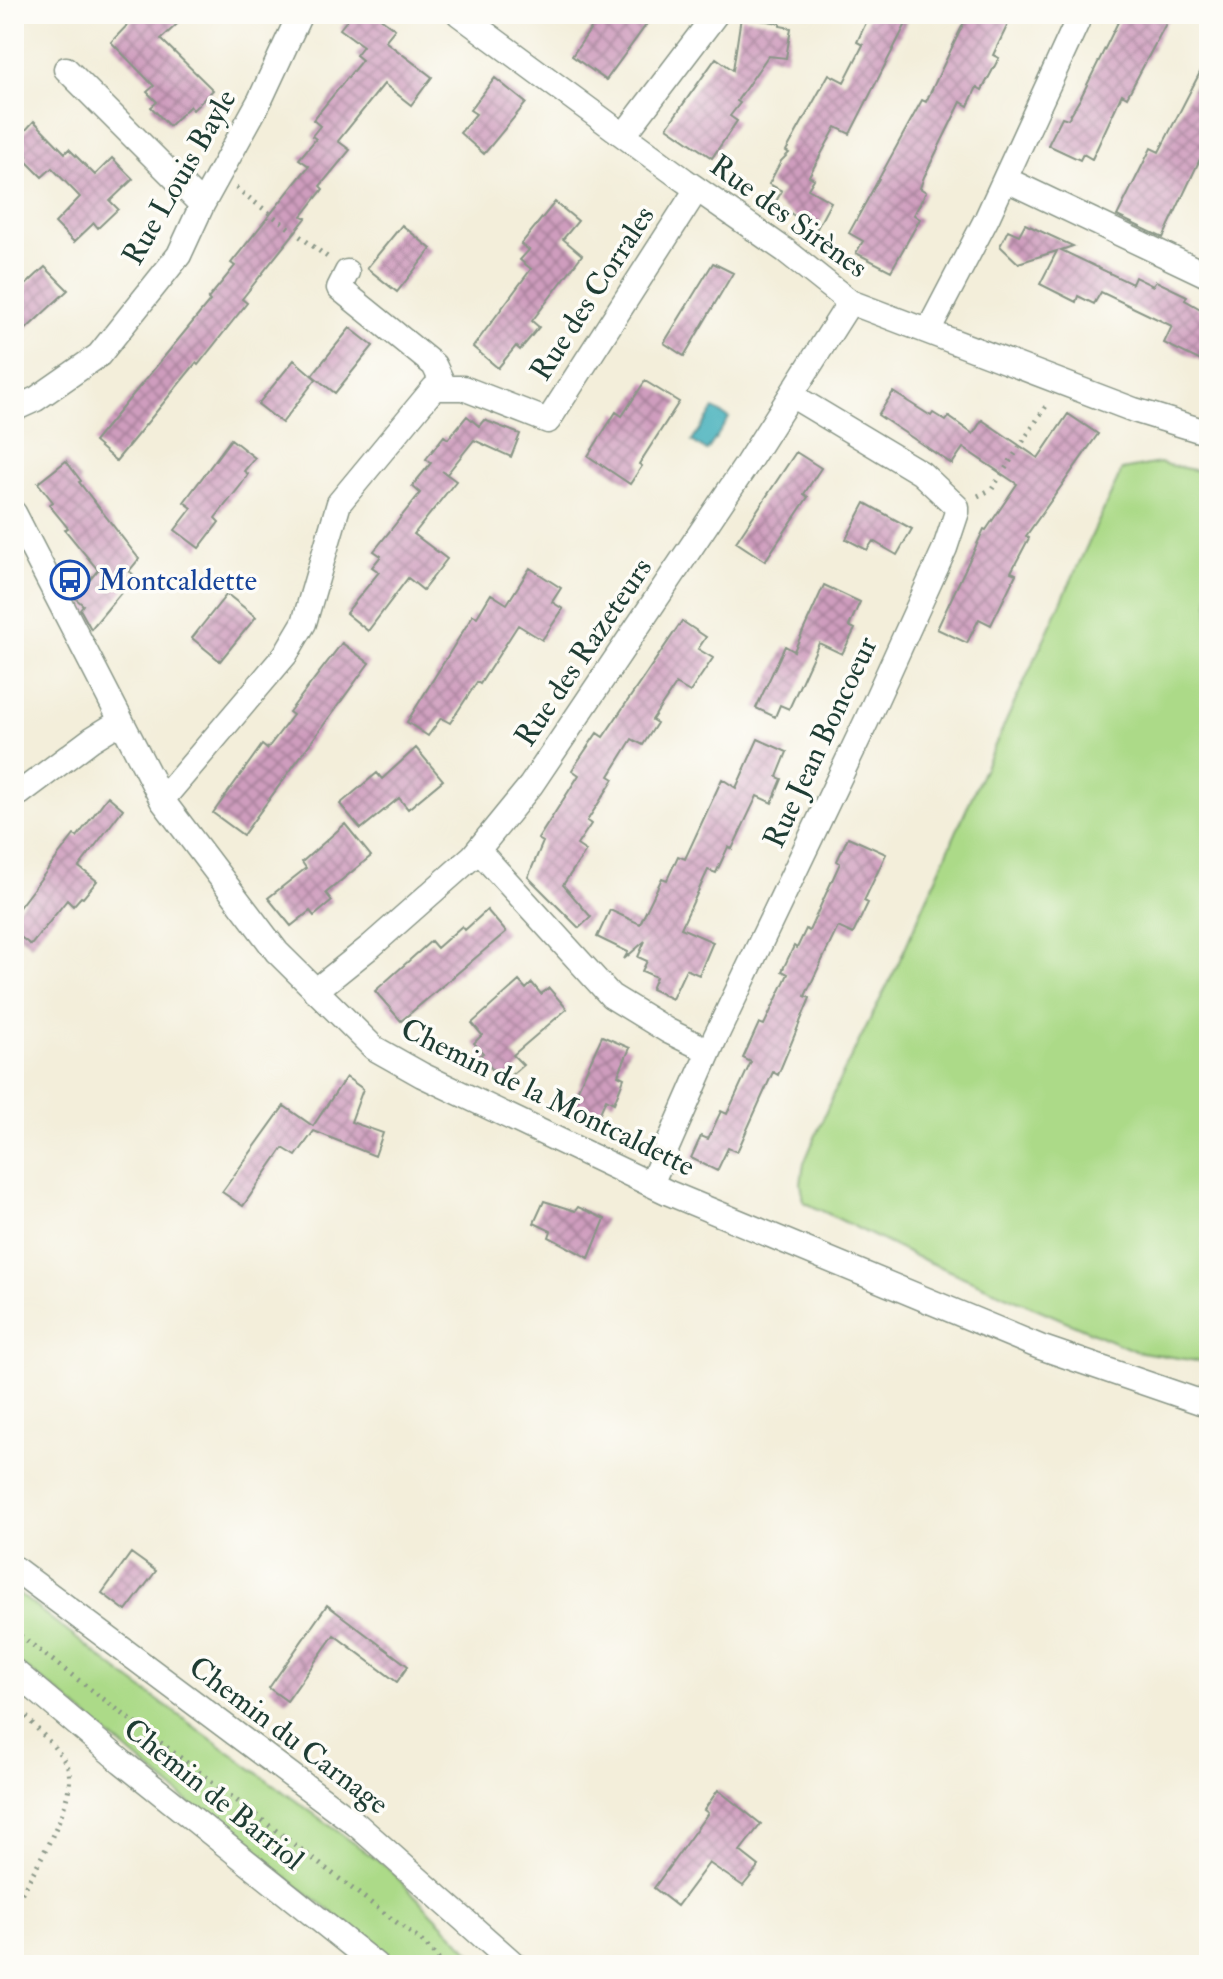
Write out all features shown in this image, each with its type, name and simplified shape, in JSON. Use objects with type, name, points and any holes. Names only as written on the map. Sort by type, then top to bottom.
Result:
[{"type":"street","name":"Rue Louis Bayle","points":[[14,409],[36,399],[99,355],[179,255],[202,205],[260,100],[300,14]]},
{"type":"street","name":"Rue des Sirènes","points":[[459,14],[786,251],[850,302],[1134,410],[1209,433]]},
{"type":"street","points":[[624,135],[716,14]]},
{"type":"street","points":[[928,331],[1005,179],[1077,22],[1077,14]]},
{"type":"street","points":[[66,69],[202,205]]},
{"type":"street","points":[[1005,179],[1209,276]]},
{"type":"street","name":"Rue des Corrales","points":[[445,388],[463,388],[548,421],[697,189]]},
{"type":"street","points":[[162,800],[285,655],[304,623],[339,503],[434,388],[445,388],[434,365],[339,288],[347,272]]},
{"type":"street","name":"Rue des Razeteurs","points":[[315,991],[371,946],[478,850],[531,785],[850,302]]},
{"type":"street","points":[[791,395],[921,473],[957,507]]},
{"type":"street","name":"Rue Jean Boncoeur","points":[[651,1184],[709,1051],[945,548],[955,524],[957,507]]},
{"type":"street","name":"Chemin de la Montcaldette","points":[[14,513],[162,800],[277,952],[374,1048],[436,1082],[651,1184],[1040,1347],[1209,1405]]},
{"type":"street","points":[[20,793],[121,721]]},
{"type":"street","points":[[478,850],[611,996],[668,1031],[709,1051]]},
{"type":"street","name":"Chemin du Carnage","points":[[14,1568],[356,1824],[515,1965]]},
{"type":"street","name":"Chemin de Barriol","points":[[14,1671],[134,1772],[376,1965]]},
{"type":"path","points":[[219,175],[347,272]]},
{"type":"path","points":[[957,507],[992,489],[1061,382]]},
{"type":"path","points":[[14,1631],[425,1944],[443,1965]]},
{"type":"path","points":[[14,1907],[58,1821],[70,1788],[68,1765],[23,1713]]},
{"type":"green space","points":[[1159,463],[1209,473],[1209,1363],[1135,1351],[910,1254],[804,1202],[801,1183],[804,1163],[839,1081],[898,964],[1122,470]]},
{"type":"green space","points":[[14,1590],[126,1677],[388,1868],[483,1965],[393,1965],[328,1909],[218,1827],[53,1688],[14,1660]]},
{"type":"water","points":[[714,409],[729,418],[707,451],[692,441]]},
{"type":"building","points":[[138,14],[188,14],[161,39],[213,90],[193,110],[190,106],[169,126],[151,107],[157,102],[147,92],[154,86],[111,42]]},
{"type":"building","points":[[352,14],[375,14],[395,29],[385,41],[432,77],[411,105],[384,84],[338,141],[350,150],[320,186],[323,189],[302,216],[306,218],[242,299],[247,303],[116,461],[94,442],[210,301],[208,299],[235,266],[231,263],[309,166],[299,159],[316,139],[312,136],[320,126],[313,120],[362,60],[356,55],[363,46],[340,29]]},
{"type":"building","points":[[601,14],[654,14],[606,80],[572,56]]},
{"type":"building","points":[[870,14],[911,14],[850,134],[836,127],[809,176],[814,179],[808,189],[831,202],[816,230],[775,203],[782,191],[769,184],[789,153],[786,151],[829,74],[844,82],[863,45],[857,42]]},
{"type":"building","points":[[968,14],[1013,14],[993,55],[999,58],[982,90],[977,87],[968,106],[961,102],[924,177],[920,188],[926,192],[914,215],[920,219],[891,271],[856,253],[863,241],[849,233],[922,100],[926,102]]},
{"type":"building","points":[[1122,14],[1171,14],[1127,97],[1122,94],[1092,159],[1083,154],[1080,160],[1048,145],[1062,117],[1068,119],[1080,99]]},
{"type":"building","points":[[741,17],[780,23],[780,26],[791,28],[786,58],[768,56],[737,101],[740,103],[730,116],[737,121],[712,158],[667,127],[716,58],[733,70]]},
{"type":"building","points":[[1209,55],[1209,140],[1163,238],[1117,216],[1151,148],[1159,152]]},
{"type":"building","points":[[495,78],[526,103],[484,154],[460,133],[476,114],[470,110]]},
{"type":"building","points":[[34,121],[65,153],[69,149],[95,175],[112,158],[133,179],[110,201],[118,209],[98,228],[94,223],[74,242],[55,223],[80,197],[52,168],[42,177],[24,159],[27,156],[14,143]]},
{"type":"building","points":[[555,202],[578,221],[563,239],[582,255],[532,321],[539,327],[520,350],[516,346],[498,368],[473,347],[531,269],[520,260],[529,250],[521,244]]},
{"type":"building","points":[[1025,224],[1073,246],[1061,250],[1132,284],[1135,277],[1153,286],[1156,281],[1187,296],[1185,300],[1209,314],[1209,365],[1164,343],[1172,326],[1101,292],[1094,304],[1078,296],[1076,302],[1040,284],[1057,251],[1018,263],[1000,246],[1008,230],[1019,235]]},
{"type":"building","points":[[402,225],[431,249],[397,292],[367,268]]},
{"type":"building","points":[[713,263],[733,273],[684,356],[664,343]]},
{"type":"building","points":[[45,267],[68,290],[25,330],[14,319],[14,296]]},
{"type":"building","points":[[350,328],[373,346],[335,393],[312,375]]},
{"type":"building","points":[[294,360],[316,379],[282,423],[258,404]]},
{"type":"building","points":[[645,381],[679,402],[639,464],[642,466],[630,484],[588,456],[616,412],[622,416]]},
{"type":"building","points":[[893,392],[931,416],[933,413],[946,421],[949,417],[973,434],[982,420],[1038,458],[1068,414],[1098,434],[1026,536],[1029,538],[1011,572],[1016,574],[991,625],[979,619],[967,643],[937,629],[984,529],[1017,484],[963,448],[952,464],[878,415]]},
{"type":"building","points":[[467,416],[479,426],[484,420],[520,434],[511,457],[474,440],[447,474],[442,471],[456,481],[414,534],[447,559],[423,590],[408,578],[368,631],[346,613],[379,572],[372,567],[381,556],[374,551],[420,493],[412,486],[431,463],[426,459],[444,436],[448,439]]},
{"type":"building","points":[[231,439],[255,458],[244,471],[248,474],[241,485],[215,518],[219,522],[199,548],[175,530],[192,508],[184,502]]},
{"type":"building","points":[[796,452],[821,468],[804,494],[808,497],[765,561],[736,542]]},
{"type":"building","points":[[66,461],[139,559],[129,571],[135,576],[91,629],[80,609],[83,605],[75,598],[98,570],[65,530],[68,528],[49,505],[53,502],[38,483]]},
{"type":"building","points":[[865,503],[912,529],[897,555],[873,541],[867,550],[846,539]]},
{"type":"building","points":[[530,568],[561,588],[552,602],[563,609],[542,640],[518,625],[480,684],[477,682],[450,723],[441,718],[428,736],[407,722],[473,615],[477,617],[491,594],[507,604]]},
{"type":"building","points":[[824,585],[860,602],[849,626],[855,629],[842,654],[819,643],[789,709],[780,705],[775,717],[756,708],[785,646],[794,651]]},
{"type":"building","points":[[227,594],[256,617],[220,661],[192,638]]},
{"type":"building","points":[[682,621],[706,637],[698,649],[713,658],[690,692],[676,684],[652,720],[657,723],[643,745],[632,739],[609,776],[614,779],[587,821],[591,824],[577,845],[586,851],[563,885],[591,917],[579,928],[528,877],[543,842],[538,839],[579,775],[572,770],[597,733],[603,737]]},
{"type":"building","points":[[342,643],[369,663],[243,835],[213,813],[262,745],[267,749],[293,715],[289,712]]},
{"type":"building","points":[[758,739],[787,752],[777,777],[782,779],[772,803],[757,796],[732,849],[728,847],[716,873],[708,870],[681,928],[713,942],[699,975],[686,969],[672,999],[651,989],[656,977],[642,971],[647,961],[638,957],[645,941],[624,959],[628,952],[597,937],[610,910],[640,924],[662,878],[667,880],[678,856],[685,859],[722,779],[736,788]]},
{"type":"building","points":[[416,748],[443,780],[408,809],[399,798],[361,829],[340,804],[377,773],[382,779]]},
{"type":"building","points":[[108,796],[123,809],[79,867],[97,881],[73,906],[67,900],[31,945],[14,932],[14,914]]},
{"type":"building","points":[[345,824],[371,856],[326,893],[332,901],[314,916],[310,911],[291,926],[268,898],[306,868],[302,862]]},
{"type":"building","points":[[848,837],[886,854],[864,901],[868,903],[853,934],[838,927],[805,996],[810,998],[778,1075],[773,1072],[737,1152],[728,1148],[717,1171],[691,1158],[701,1136],[708,1139],[721,1111],[727,1114],[751,1062],[743,1058],[759,1023],[764,1025],[788,974],[782,971],[794,946],[797,948],[806,929],[809,931],[840,863],[837,861]]},
{"type":"building","points":[[487,910],[506,932],[401,1021],[375,991],[431,941],[437,948],[462,926],[465,930]]},
{"type":"building","points":[[519,981],[526,989],[532,983],[541,994],[549,988],[567,1009],[513,1055],[523,1065],[503,1082],[480,1055],[483,1053],[474,1043],[482,1035],[472,1023]]},
{"type":"building","points":[[602,1036],[630,1048],[618,1075],[624,1078],[614,1103],[606,1099],[595,1124],[567,1113]]},
{"type":"building","points":[[346,1077],[363,1089],[351,1122],[383,1133],[375,1156],[314,1131],[296,1156],[283,1148],[243,1206],[222,1192],[284,1106],[313,1126]]},
{"type":"building","points":[[544,1201],[575,1211],[578,1207],[605,1219],[589,1258],[549,1237],[551,1231],[534,1223]]},
{"type":"building","points":[[131,1553],[156,1571],[126,1611],[102,1593]]},
{"type":"building","points":[[327,1605],[408,1666],[397,1682],[334,1635],[287,1701],[269,1688]]},
{"type":"building","points":[[718,1790],[761,1824],[740,1851],[759,1866],[743,1886],[709,1863],[677,1906],[654,1888],[708,1813],[704,1810]]},
{"type":"place","name":"Montcaldette","points":[[70,580]]}]
